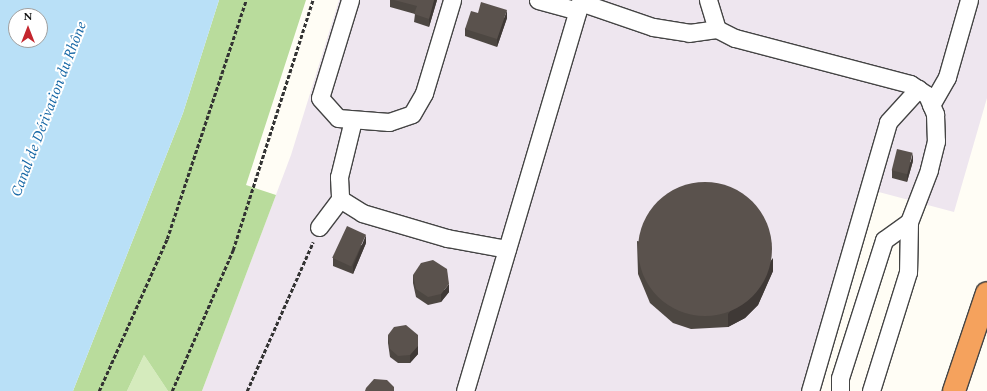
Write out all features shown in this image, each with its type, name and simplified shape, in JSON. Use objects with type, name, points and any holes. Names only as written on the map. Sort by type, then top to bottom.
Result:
[{"type":"highway","points":[[954,391],[987,293]]},
{"type":"street","points":[[350,0],[320,98],[338,118],[389,122],[412,114],[424,93],[452,0]]},
{"type":"street","points":[[538,0],[580,4],[653,27],[689,33],[717,29],[735,38],[910,84],[918,89],[931,105],[936,141],[909,222],[908,272],[871,391]]},
{"type":"street","points":[[708,0],[717,29]]},
{"type":"street","points":[[931,105],[947,76],[969,0]]},
{"type":"street","points":[[465,391],[580,4]]},
{"type":"street","points":[[810,391],[888,122],[918,89]]},
{"type":"street","points":[[319,227],[340,199],[339,177],[353,120]]},
{"type":"street","points":[[340,199],[362,213],[447,238],[507,249]]},
{"type":"street","points":[[840,391],[840,378],[884,240],[909,222]]},
{"type":"path","points":[[99,391],[167,239],[246,0]]},
{"type":"path","points":[[172,391],[233,250],[314,0]]},
{"type":"path","points":[[247,391],[319,227]]},
{"type":"shaded area","points":[[339,0],[987,0],[987,98],[954,212],[875,191],[817,391],[202,391],[291,155]]},
{"type":"green space","points":[[219,0],[306,0],[246,185],[276,195],[202,391],[168,391],[144,355],[127,391],[73,391],[183,113]]},
{"type":"green space","points":[[144,355],[168,391],[127,391]]},
{"type":"water","name":"Canal de Dérivation du Rhône","points":[[0,0],[219,0],[183,113],[73,391],[0,391]]},
{"type":"building","points":[[394,0],[434,0],[429,19],[414,14],[417,6]]},
{"type":"building","points":[[481,2],[507,10],[497,39],[465,29],[471,11],[478,13]]},
{"type":"building","points":[[897,149],[913,153],[907,174],[892,170]]},
{"type":"building","points":[[712,182],[737,190],[748,197],[757,206],[767,223],[771,236],[771,262],[767,275],[757,292],[748,301],[731,311],[718,315],[698,316],[673,308],[662,301],[653,292],[643,275],[639,262],[638,242],[646,217],[653,206],[662,197],[679,187],[692,183]]},
{"type":"building","points":[[347,226],[366,235],[351,267],[332,258]]},
{"type":"building","points":[[433,260],[447,269],[449,284],[441,294],[428,297],[416,289],[413,275],[421,263]]},
{"type":"building","points":[[406,325],[418,335],[418,346],[410,355],[398,356],[390,349],[388,335],[394,327]]},
{"type":"building","points":[[374,379],[387,380],[394,387],[394,391],[365,391]]}]
